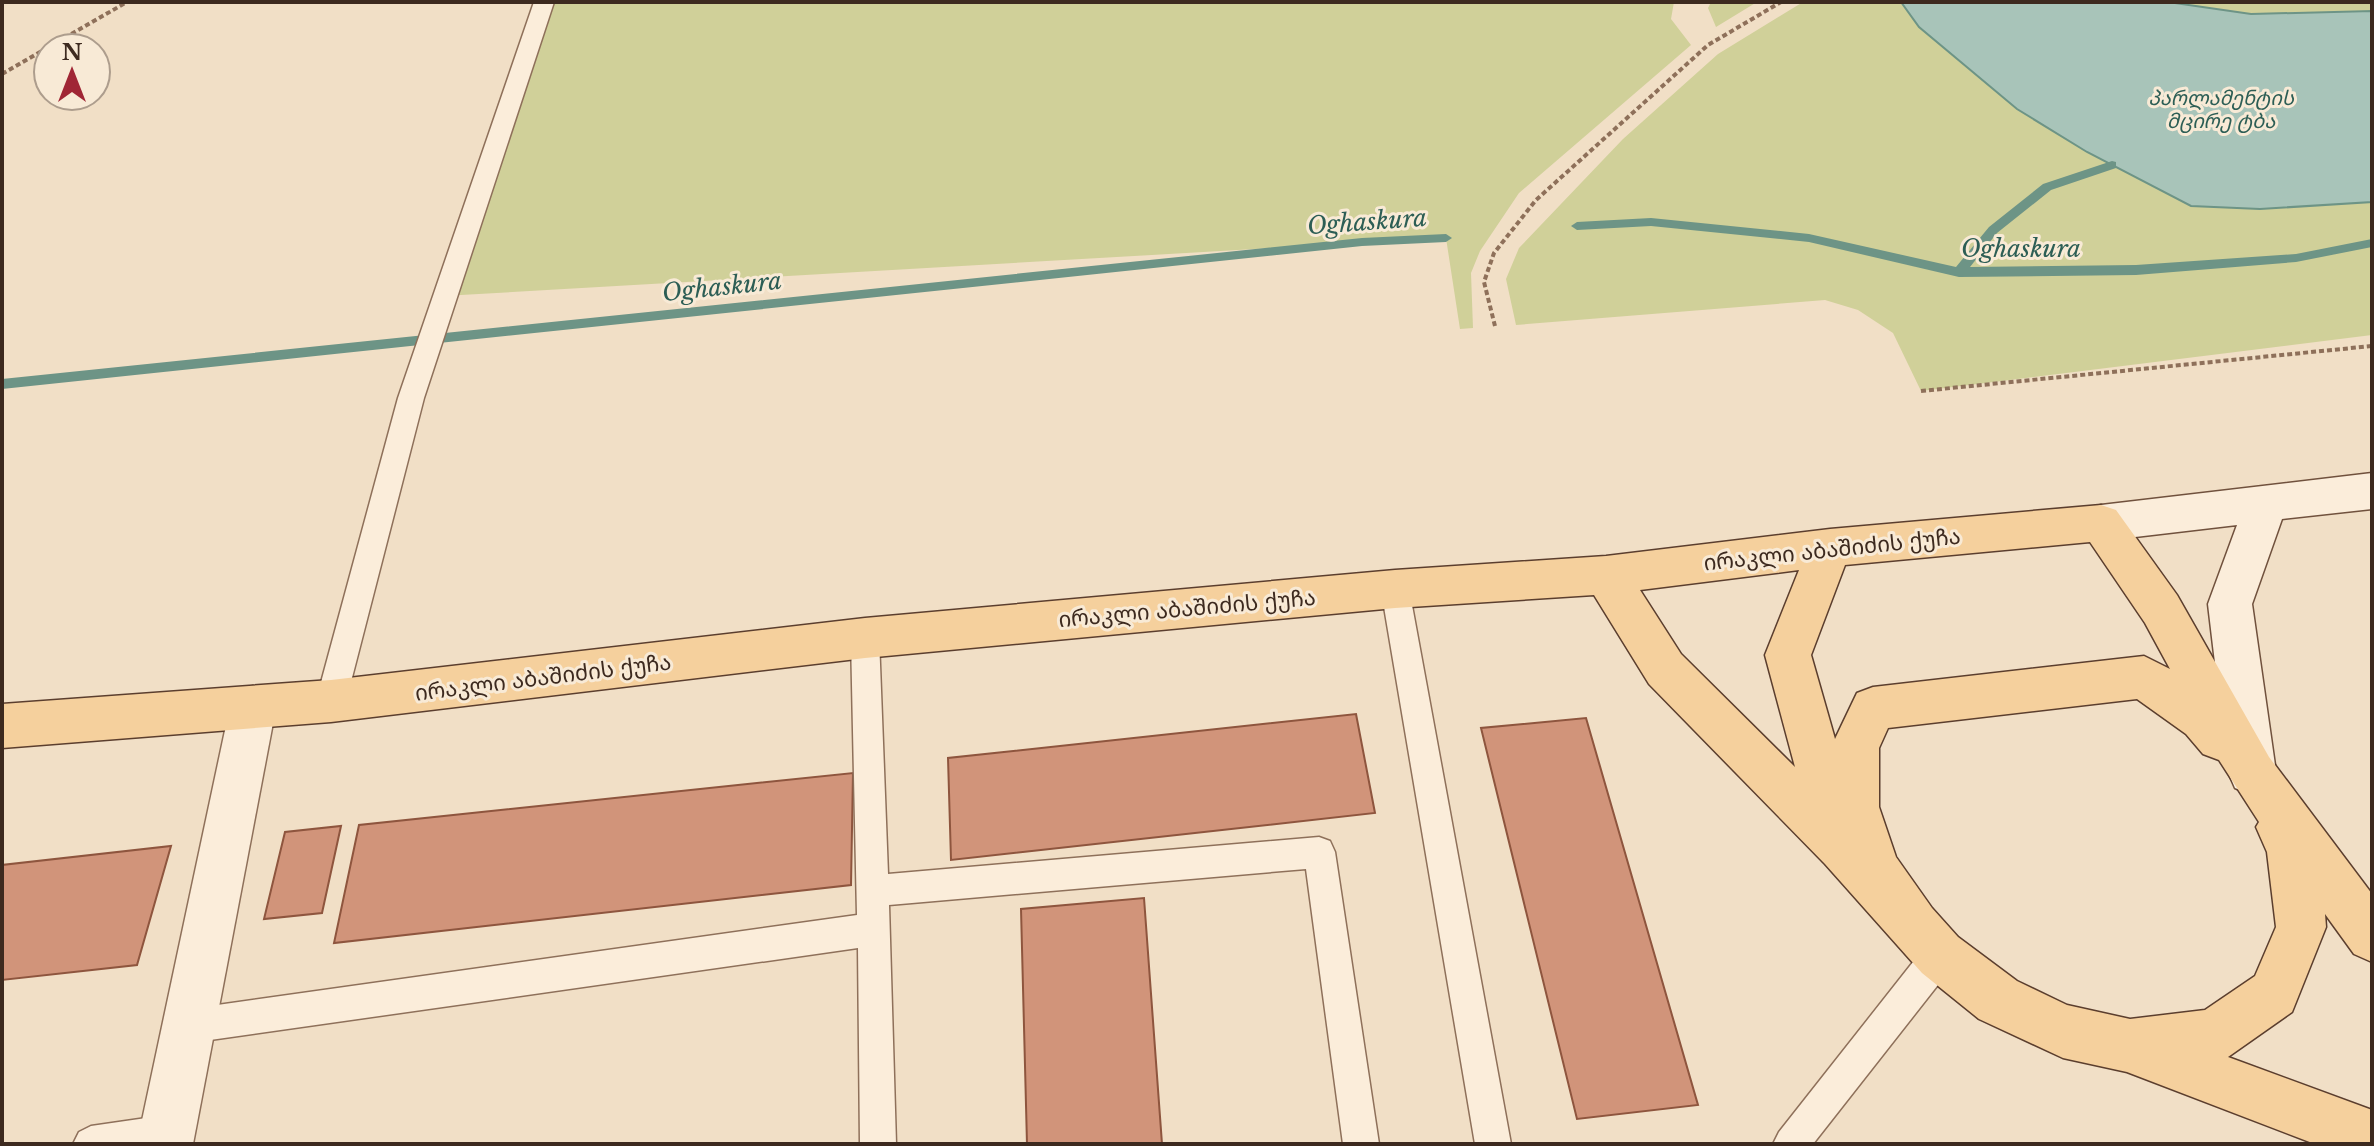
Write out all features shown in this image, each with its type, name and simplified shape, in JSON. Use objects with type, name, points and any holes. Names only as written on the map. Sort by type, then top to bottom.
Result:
[{"type":"main road","name":"ირაკლი აბაშიძის ქუჩა","points":[[2,726],[331,701],[865,638],[1395,589],[1606,575],[1830,548],[2101,523],[2372,491]]},
{"type":"main road","points":[[2252,773],[2230,604],[2267,503]]},
{"type":"main road","points":[[2101,523],[2161,609],[2292,850],[2301,927],[2274,994],[2214,1036],[2130,1046]]},
{"type":"main road","points":[[1830,548],[1788,655],[1842,847]]},
{"type":"main road","points":[[1606,575],[1665,669],[1842,847],[1929,943],[1998,1000],[2063,1031],[2130,1046],[2372,1138]]},
{"type":"main road","points":[[1929,943],[1876,870],[1855,807],[1855,748],[1873,708],[2144,677],[2203,719],[2252,773],[2372,936]]},
{"type":"main road","points":[[166,1139],[253,707]]},
{"type":"lane","points":[[331,701],[411,398],[544,2]]},
{"type":"lane","points":[[1395,589],[1493,1144]]},
{"type":"lane","points":[[865,638],[874,891],[878,1144]]},
{"type":"lane","points":[[874,891],[1319,852],[1361,1144]]},
{"type":"lane","points":[[189,1026],[874,929]]},
{"type":"lane","points":[[1791,1144],[1929,943]]},
{"type":"lane","points":[[91,1144],[166,1139]]},
{"type":"path","points":[[2,74],[127,2]]},
{"type":"path","points":[[1495,326],[1484,282],[1494,253],[1536,200],[1708,45],[1781,2]]},
{"type":"path","points":[[1921,391],[2372,346]]},
{"type":"green space","points":[[544,2],[1674,2],[1671,19],[1691,45],[1519,193],[1480,251],[1471,273],[1473,328],[1460,329],[1446,238],[443,296]]},
{"type":"green space","points":[[1711,2],[1757,2],[1716,27],[1708,8]]},
{"type":"green space","points":[[1803,2],[2372,2],[2372,335],[1921,391],[1893,333],[1858,310],[1825,300],[1516,325],[1506,279],[1519,248],[1623,139],[1718,54]]},
{"type":"water","name":"პარლამენტის მცირე ტბა","points":[[1901,2],[2168,2],[2251,14],[2372,11],[2372,202],[2260,209],[2191,206],[2087,152],[2017,109],[1919,27]]},
{"type":"building","points":[[1356,714],[1375,813],[951,860],[948,758]]},
{"type":"building","points":[[1586,718],[1698,1105],[1577,1119],[1481,728]]},
{"type":"building","points":[[853,773],[851,885],[334,943],[359,825]]},
{"type":"building","points":[[341,826],[322,913],[264,919],[285,832]]},
{"type":"building","points":[[171,846],[137,965],[2,980],[2,865]]},
{"type":"building","points":[[1144,898],[1162,1144],[1027,1144],[1021,909]]},
{"type":"waterway","points":[[1959,272],[1993,230],[2047,187],[2112,165]]},
{"type":"waterway","name":"Oghaskura","points":[[1577,226],[1651,222],[1809,238],[1959,272]]},
{"type":"waterway","name":"Oghaskura","points":[[2,384],[1362,242],[1446,238]]},
{"type":"waterway","name":"Oghaskura","points":[[1959,272],[2136,270],[2296,258],[2372,243]]}]
